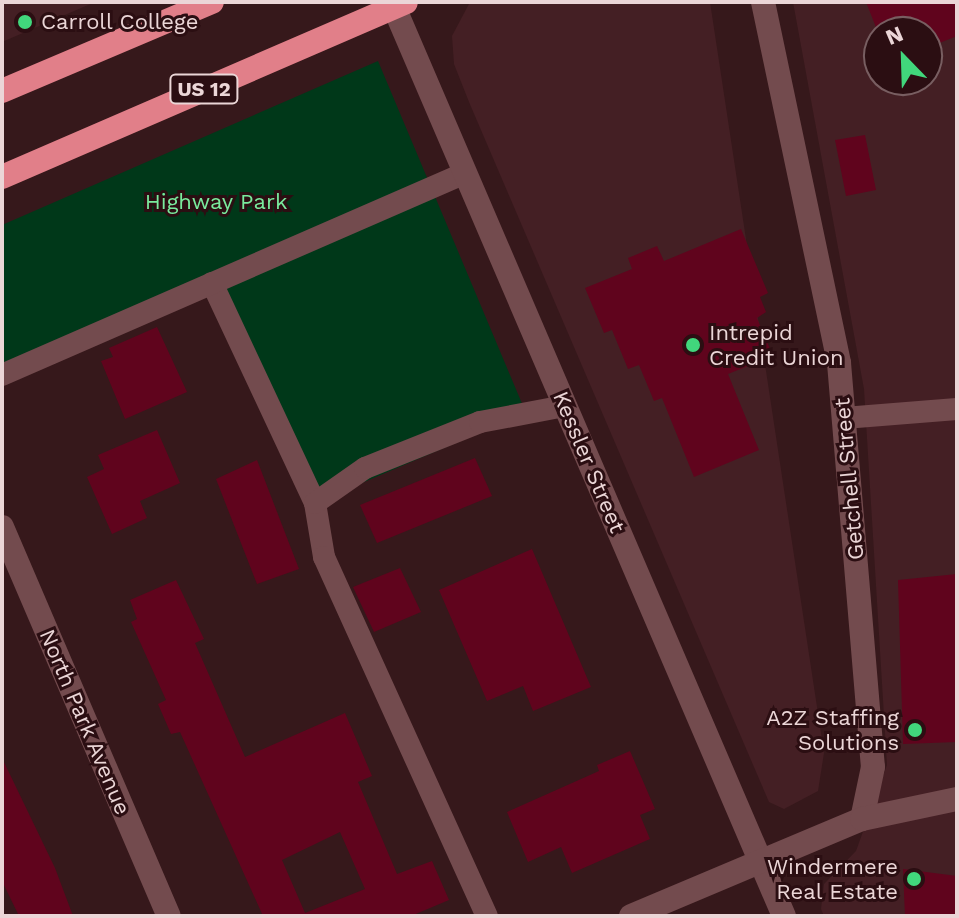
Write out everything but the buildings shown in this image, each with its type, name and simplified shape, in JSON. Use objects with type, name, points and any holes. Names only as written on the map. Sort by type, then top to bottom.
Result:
[{"type":"highway","points":[[2,91],[212,2]]},
{"type":"highway","name":"US 12","points":[[2,177],[400,5]]},
{"type":"street","name":"Getchell Street","points":[[763,2],[839,363],[873,767],[862,819]]},
{"type":"street","name":"Kessler Street","points":[[400,5],[465,173],[784,916]]},
{"type":"street","name":"North Park Avenue","points":[[2,527],[169,916]]},
{"type":"street","points":[[631,916],[862,819],[957,799]]},
{"type":"lane","points":[[2,375],[465,173]]},
{"type":"lane","points":[[212,283],[315,503],[324,557],[487,916]]},
{"type":"lane","points":[[315,503],[365,468],[480,422],[565,406]]},
{"type":"lane","points":[[844,418],[957,409]]},
{"type":"shaded area","name":"Carroll College","points":[[2,2],[95,2],[2,42]]},
{"type":"shaded area","points":[[470,2],[710,2],[824,753],[818,791],[784,809],[769,802],[454,64],[452,36]]},
{"type":"shaded area","points":[[793,2],[957,2],[957,916],[824,916],[821,909],[824,884],[856,851],[887,765],[864,389]]},
{"type":"green space","name":"Highway Park","points":[[378,61],[526,413],[315,503],[208,275],[2,364],[2,225]]},
{"type":"place","name":"Carroll College","points":[[25,22]]},
{"type":"place","name":"Intrepid Credit Union","points":[[693,345]]},
{"type":"place","name":"A2Z Staffing Solutions","points":[[915,730]]},
{"type":"place","name":"Windermere Real Estate","points":[[914,879]]}]
